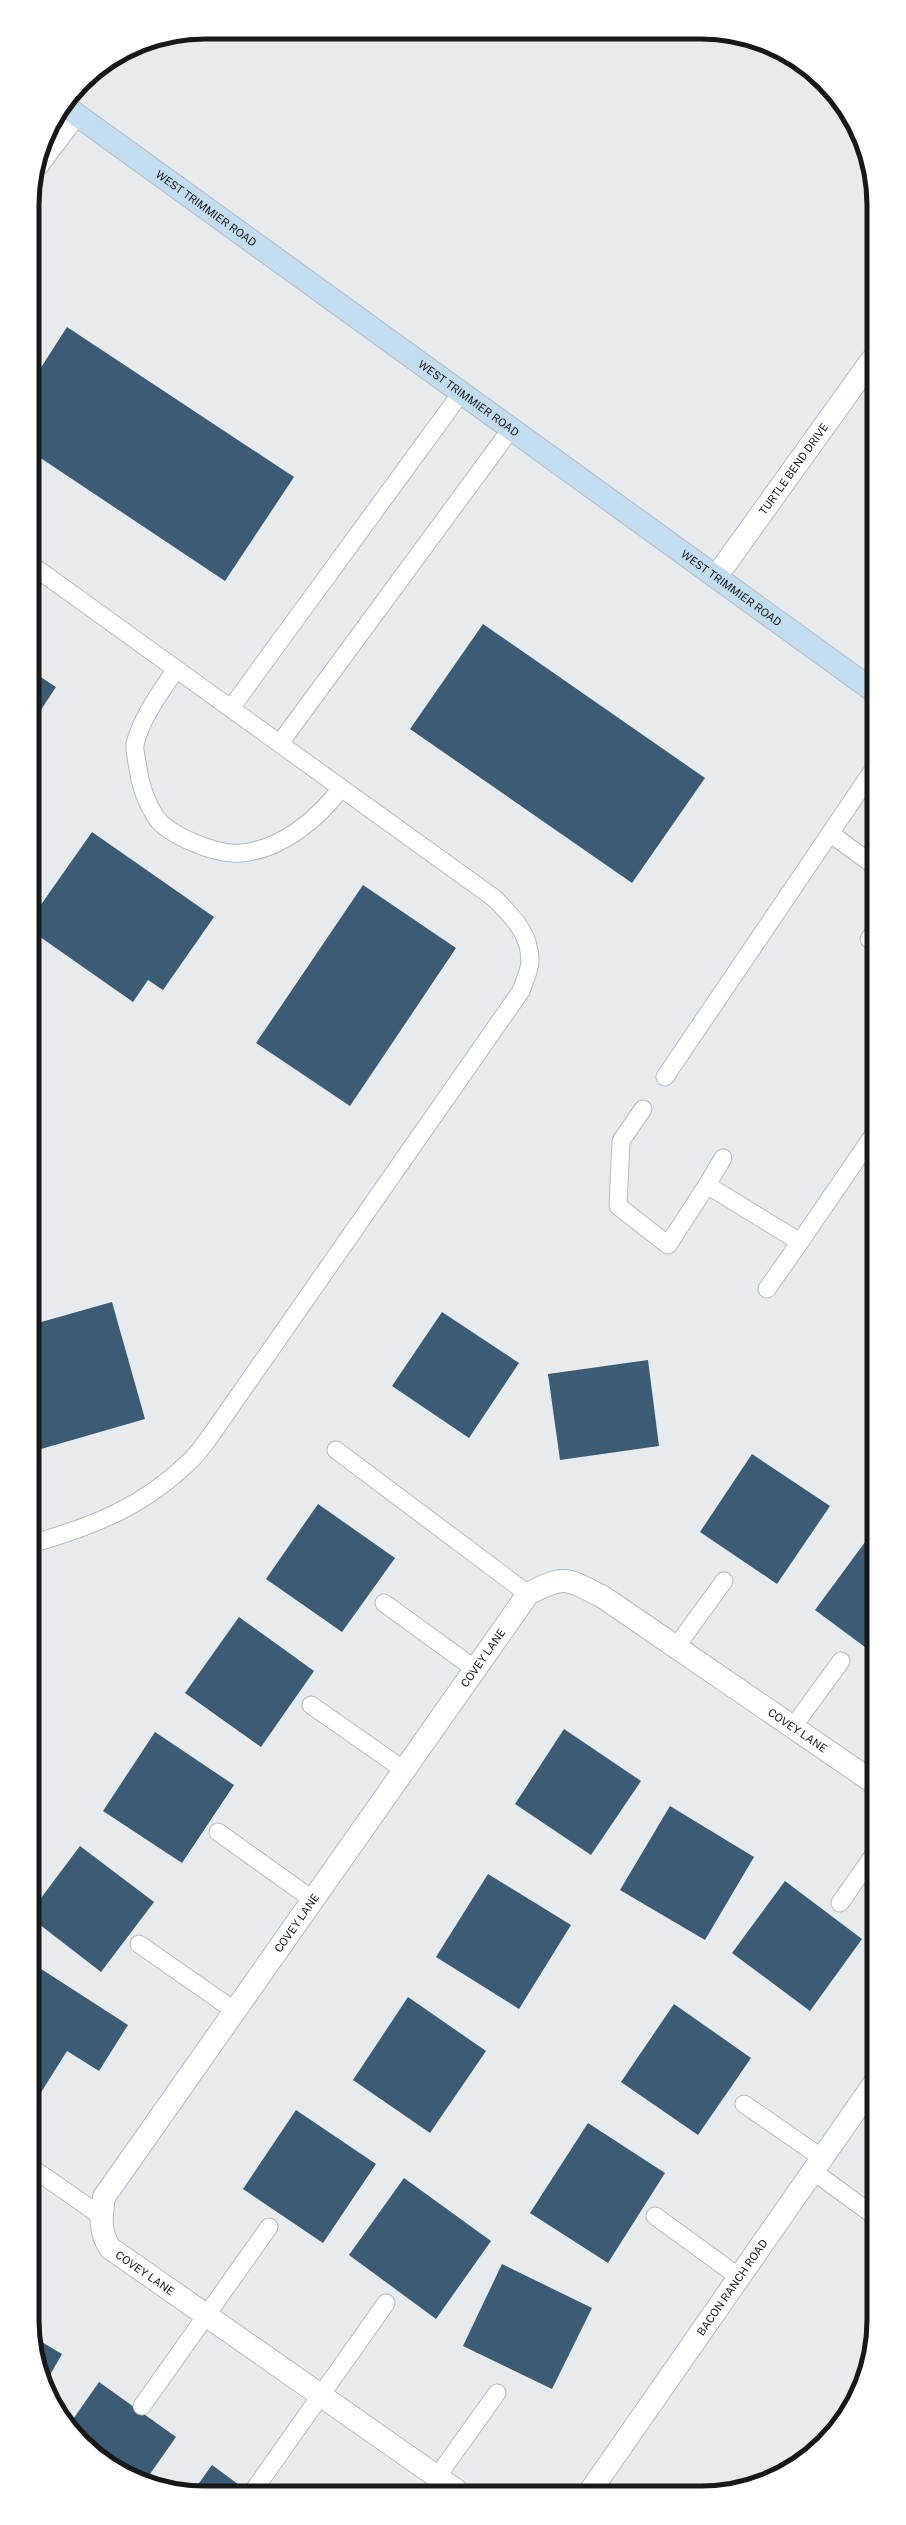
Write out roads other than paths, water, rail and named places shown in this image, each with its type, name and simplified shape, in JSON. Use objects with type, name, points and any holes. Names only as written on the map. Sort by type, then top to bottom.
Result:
[{"type":"main road","name":"WEST TRIMMIER ROAD","points":[[72,111],[867,686]]},
{"type":"street","name":"TURTLE BEND DRIVE","points":[[716,577],[867,367]]},
{"type":"street","name":"COVEY LANE","points":[[448,2486],[110,2248],[102,2236],[101,2216],[104,2197],[528,1594],[550,1583],[569,1580],[603,1597],[867,1778]]},
{"type":"street","name":"BACON RANCH ROAD","points":[[594,2486],[867,2093]]},
{"type":"lane","points":[[48,152],[72,111]]},
{"type":"lane","points":[[231,708],[461,393]]},
{"type":"lane","points":[[280,743],[511,429]]},
{"type":"lane","points":[[39,570],[494,898],[517,921],[527,941],[530,962],[521,991],[221,1421],[190,1461],[152,1493],[117,1515],[85,1528],[39,1542]]},
{"type":"lane","points":[[176,669],[149,711],[135,745],[140,786],[156,817],[179,836],[212,849],[242,853],[276,844],[320,813],[341,788]]},
{"type":"lane","points":[[665,1077],[867,780]]},
{"type":"lane","points":[[831,834],[867,860]]},
{"type":"lane","points":[[643,1109],[621,1141],[618,1206],[668,1245],[708,1185],[723,1158]]},
{"type":"lane","points":[[768,1289],[867,1144]]},
{"type":"lane","points":[[708,1185],[800,1242]]},
{"type":"lane","points":[[336,1450],[528,1594]]},
{"type":"lane","points":[[676,1647],[724,1581]]},
{"type":"lane","points":[[384,1603],[475,1669]]},
{"type":"lane","points":[[793,1727],[841,1661]]},
{"type":"lane","points":[[312,1705],[404,1770]]},
{"type":"lane","points":[[218,1832],[313,1900]]},
{"type":"lane","points":[[840,1903],[867,1865]]},
{"type":"lane","points":[[139,1944],[234,2011]]},
{"type":"lane","points":[[744,2104],[818,2164],[867,2208]]},
{"type":"lane","points":[[39,2173],[101,2216]]},
{"type":"lane","points":[[655,2216],[739,2277]]},
{"type":"lane","points":[[142,2406],[269,2227]]},
{"type":"lane","points":[[257,2486],[386,2303]]},
{"type":"lane","points":[[448,2486],[497,2393]]}]
